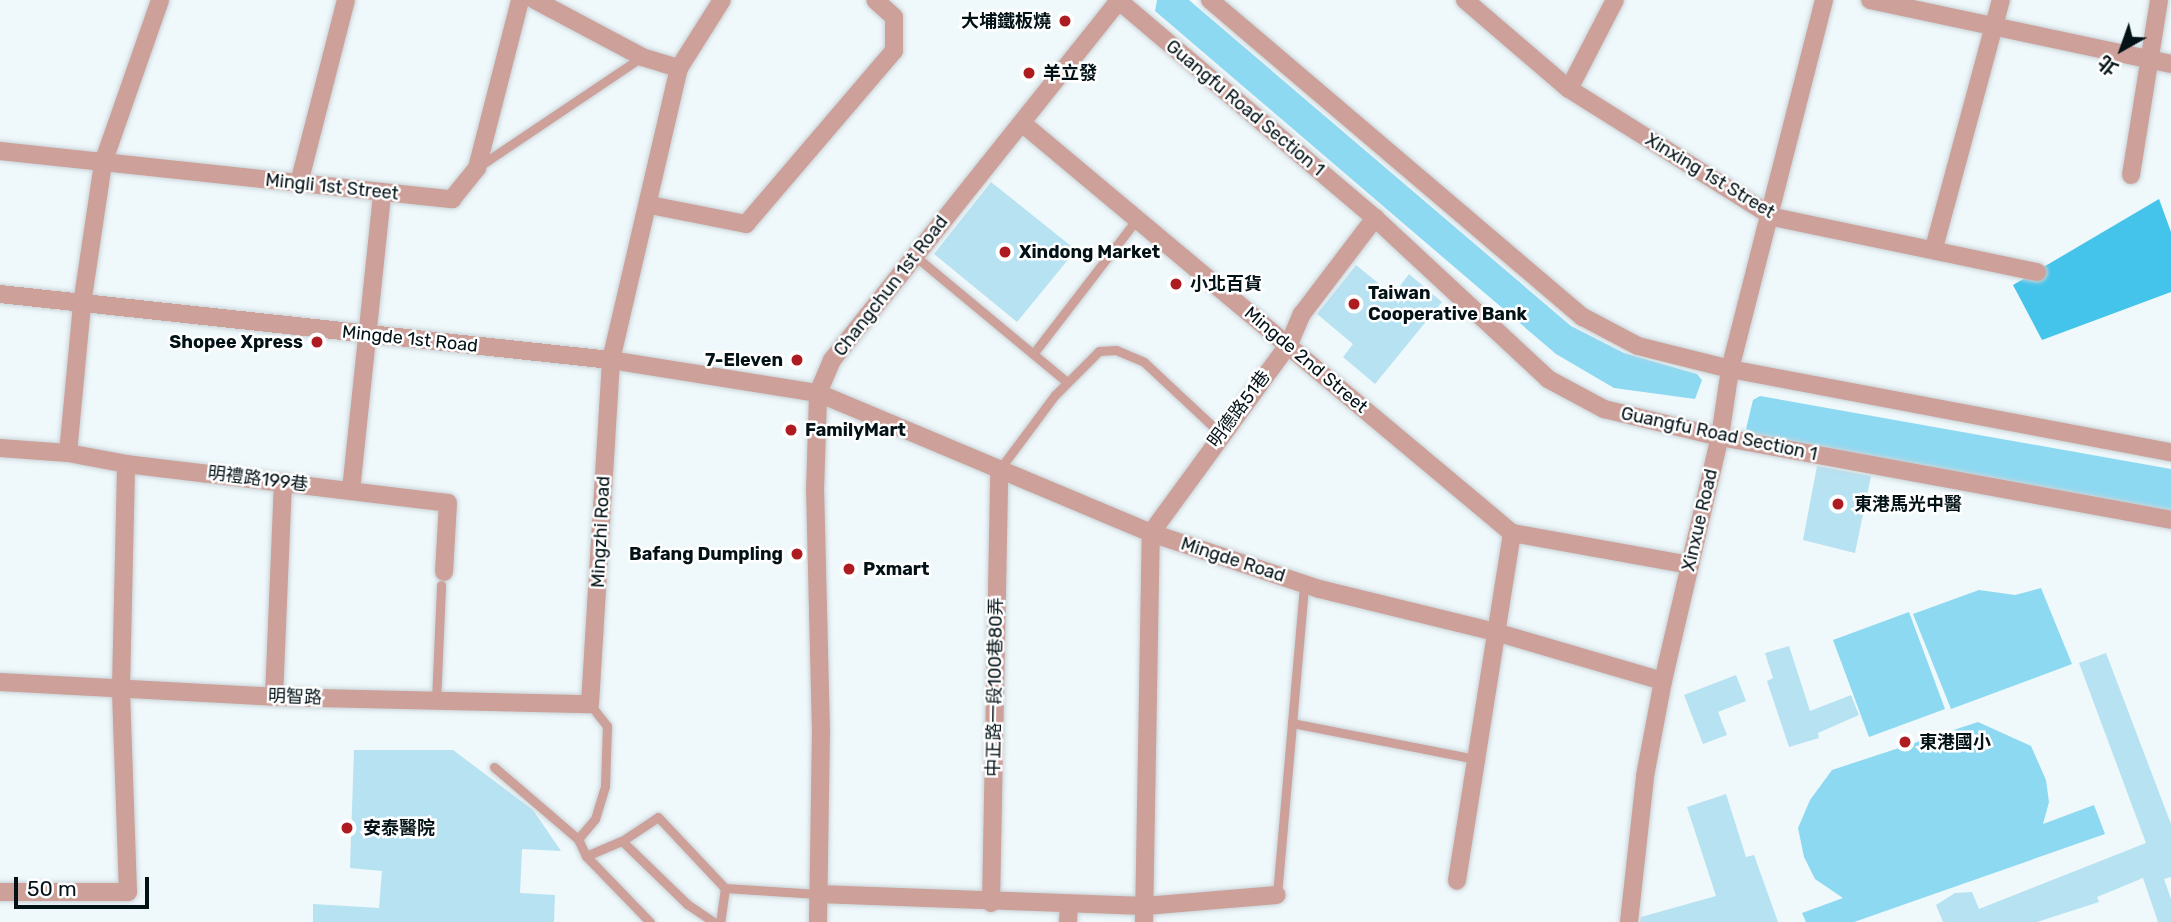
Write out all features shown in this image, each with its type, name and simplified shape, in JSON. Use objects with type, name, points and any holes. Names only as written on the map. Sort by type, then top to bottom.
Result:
[{"type":"street","points":[[68,453],[82,304],[103,163],[160,0]]},
{"type":"street","points":[[299,183],[346,0]]},
{"type":"street","name":"Mingli 1st Street","points":[[0,151],[452,199],[477,169],[520,0]]},
{"type":"street","points":[[535,0],[642,57],[679,68],[722,0]]},
{"type":"street","points":[[650,205],[746,224],[894,51],[894,17],[875,0]]},
{"type":"street","name":"Changchun 1st Road","points":[[818,922],[821,732],[815,492],[818,393],[832,360],[1118,0]]},
{"type":"street","name":"Guangfu Road Section 1","points":[[1118,0],[1375,218],[1548,379],[1604,409],[1720,437],[2171,520]]},
{"type":"street","points":[[1210,0],[1583,317],[1638,346],[1730,369],[2171,452]]},
{"type":"street","name":"Xinxing 1st Street","points":[[1465,0],[1569,89],[1773,217],[1934,248],[2037,272]]},
{"type":"street","points":[[1569,89],[1615,0]]},
{"type":"street","name":"Xinxue Road","points":[[1629,922],[1645,776],[1663,681],[1720,437],[1730,369],[1773,217],[1825,0]]},
{"type":"street","points":[[1870,0],[2171,64]]},
{"type":"street","points":[[1934,248],[2001,0]]},
{"type":"street","points":[[2131,175],[2159,0]]},
{"type":"street","name":"Mingzhi Road","points":[[590,705],[611,360],[650,205],[679,68]]},
{"type":"street","name":"Mingde 2nd Street","points":[[1022,123],[1512,533]]},
{"type":"street","points":[[351,490],[382,193]]},
{"type":"street","name":"明德路51巷","points":[[1151,533],[1220,433],[1289,344],[1302,314],[1375,218]]},
{"type":"street","name":"Mingde 1st Road","points":[[0,295],[611,360],[818,393]]},
{"type":"street","name":"Mingde Road","points":[[818,393],[1151,533],[1304,584],[1495,632],[1663,681]]},
{"type":"street","name":"明禮路199巷","points":[[0,448],[68,453],[127,464],[448,503],[443,578]]},
{"type":"street","points":[[0,892],[128,892],[121,688],[127,464]]},
{"type":"street","name":"中正路一段100巷80弄","points":[[991,903],[999,470]]},
{"type":"street","points":[[274,697],[284,482]]},
{"type":"street","points":[[1144,914],[1151,533]]},
{"type":"street","points":[[1457,881],[1512,533],[1690,565]]},
{"type":"street","name":"明智路","points":[[0,682],[274,697],[590,705]]},
{"type":"street","points":[[817,894],[991,903],[1069,913],[1144,914],[1277,895]]},
{"type":"lane","points":[[477,169],[642,57]]},
{"type":"lane","points":[[1033,354],[1137,219]]},
{"type":"lane","points":[[914,256],[1067,382]]},
{"type":"lane","points":[[999,470],[1067,382],[1099,351],[1116,350],[1144,362],[1220,433]]},
{"type":"lane","points":[[436,701],[443,578]]},
{"type":"lane","points":[[1277,895],[1304,584]]},
{"type":"lane","points":[[578,839],[595,819],[606,786],[607,726],[590,705]]},
{"type":"lane","points":[[1292,723],[1476,759]]},
{"type":"lane","points":[[494,767],[578,839],[586,856],[650,922]]},
{"type":"lane","points":[[586,856],[622,841],[658,817],[725,888],[817,894]]},
{"type":"lane","points":[[622,841],[687,904],[714,922]]},
{"type":"lane","points":[[720,922],[725,888]]},
{"type":"shaded area","points":[[1157,0],[1189,0],[1571,326],[1624,353],[1697,374],[1702,380],[1695,399],[1614,388],[1556,354],[1155,11]]},
{"type":"shaded area","points":[[2159,199],[2171,232],[2171,292],[2042,340],[2013,285]]},
{"type":"shaded area","points":[[1760,396],[2171,469],[2171,514],[1765,439],[1746,429],[1753,400]]},
{"type":"shaded area","points":[[2041,588],[2072,664],[1951,709],[1913,614],[1979,590],[2015,595]]},
{"type":"shaded area","points":[[1909,612],[1945,709],[1869,737],[1833,640]]},
{"type":"shaded area","points":[[1978,722],[2031,746],[2046,780],[2049,802],[2043,824],[2094,805],[2105,834],[1854,922],[1806,922],[1802,913],[1843,898],[1815,879],[1804,857],[1798,828],[1810,800],[1832,770]]},
{"type":"building","name":"Xindong Market","points":[[991,182],[1076,250],[1017,322],[934,254]]},
{"type":"building","points":[[1356,265],[1393,295],[1409,274],[1442,302],[1375,384],[1343,357],[1353,344],[1317,314]]},
{"type":"building","name":"東港馬光中醫","points":[[1817,466],[1871,476],[1855,553],[1803,540]]},
{"type":"building","points":[[1789,646],[1810,711],[1851,695],[1859,715],[1818,733],[1819,738],[1789,747],[1767,681],[1773,678],[1765,653]]},
{"type":"building","points":[[2106,653],[2171,824],[2171,877],[2164,879],[2171,899],[2171,922],[2158,922],[2143,878],[2097,897],[2099,902],[2037,922],[1943,922],[1936,905],[1955,893],[1972,892],[1979,909],[2146,843],[2079,663]]},
{"type":"building","points":[[1736,675],[1746,701],[1718,712],[1727,735],[1703,744],[1684,695]]},
{"type":"building","points":[[354,750],[453,750],[533,810],[561,851],[522,849],[520,893],[555,895],[554,922],[313,922],[313,904],[379,908],[382,871],[350,868]]},
{"type":"building","points":[[1726,794],[1746,857],[1754,855],[1778,922],[1640,922],[1641,917],[1716,896],[1687,807]]},
{"type":"place","name":"大埔鐵板燒","points":[[1065,21]]},
{"type":"place","name":"羊立發","points":[[1029,73]]},
{"type":"place","name":"Xindong Market","points":[[1005,252]]},
{"type":"place","name":"小北百貨","points":[[1176,284]]},
{"type":"place","name":"Taiwan Cooperative Bank","points":[[1354,304]]},
{"type":"place","name":"Shopee Xpress","points":[[317,342]]},
{"type":"place","name":"7-Eleven","points":[[797,360]]},
{"type":"place","name":"FamilyMart","points":[[791,430]]},
{"type":"place","name":"東港馬光中醫","points":[[1838,504]]},
{"type":"place","name":"Bafang Dumpling","points":[[797,554]]},
{"type":"place","name":"Pxmart","points":[[849,569]]},
{"type":"place","name":"東港國小","points":[[1905,742]]},
{"type":"place","name":"安泰醫院","points":[[347,828]]}]
